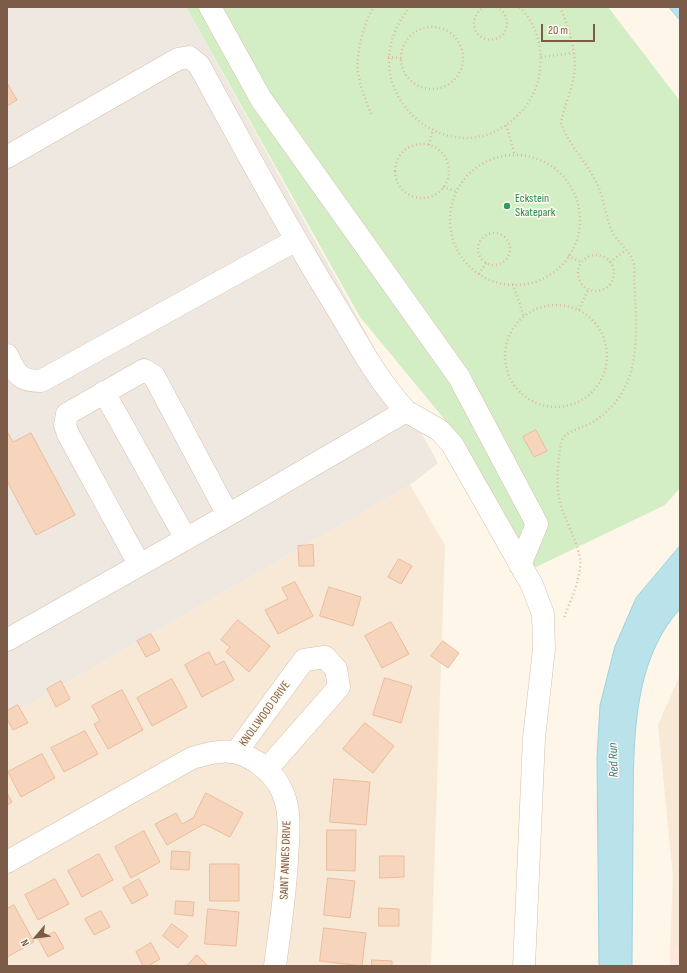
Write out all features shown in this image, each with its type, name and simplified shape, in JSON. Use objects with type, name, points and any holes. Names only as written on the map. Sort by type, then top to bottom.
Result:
[{"type":"street","points":[[210,7],[261,99],[459,377],[537,524],[520,565]]},
{"type":"street","points":[[7,157],[178,59],[189,57],[199,65],[296,240],[373,368],[392,396],[406,411],[439,430],[452,444],[532,585],[543,614],[544,649],[534,738],[524,966]]},
{"type":"street","points":[[7,355],[17,372],[27,381],[41,381],[296,240]]},
{"type":"street","points":[[139,564],[68,434],[65,425],[67,414],[104,392],[144,370],[154,376],[228,515]]},
{"type":"street","points":[[104,392],[186,538]]},
{"type":"street","points":[[7,640],[228,515],[406,411]]},
{"type":"street","name":"KNOLLWOOD DRIVE","points":[[7,862],[192,758],[206,754],[237,752],[304,660],[325,656],[336,669],[339,687],[267,769]]},
{"type":"street","name":"SAINT ANNES DRIVE","points":[[237,752],[251,758],[267,769],[274,777],[282,791],[288,809],[289,829],[284,909],[274,966]]},
{"type":"path","points":[[371,114],[362,91],[358,70],[363,35],[368,15],[374,7]]},
{"type":"path","points":[[410,7],[394,29],[388,57],[390,80],[401,104],[418,122],[440,134],[464,138],[488,134],[506,125],[528,105],[538,83],[542,57],[537,35],[524,12],[519,7]]},
{"type":"path","points":[[485,7],[477,13],[474,23],[477,33],[486,39],[498,38],[506,30],[507,18],[501,8],[496,7]]},
{"type":"path","points":[[560,7],[567,23],[573,52],[574,74],[561,123],[575,151],[587,164],[596,181],[604,201],[612,232],[633,260],[636,302],[634,352],[629,378],[614,406],[590,424],[563,436],[561,442],[556,481],[563,511],[575,541],[580,560],[572,599],[563,623]]},
{"type":"path","points":[[434,27],[443,29],[452,35],[459,42],[462,52],[462,63],[459,72],[453,81],[434,89],[424,88],[407,76],[401,58],[403,48],[411,35],[424,28],[434,27]]},
{"type":"path","points":[[542,57],[573,52]]},
{"type":"path","points":[[388,57],[401,58]]},
{"type":"path","points":[[506,125],[515,156]]},
{"type":"path","points":[[429,145],[433,130]]},
{"type":"path","points":[[414,145],[429,145],[440,150],[448,166],[448,174],[444,186],[434,195],[426,198],[417,198],[409,195],[402,190],[394,173],[395,164],[399,156],[405,149],[414,145]]},
{"type":"path","points":[[515,156],[540,160],[558,172],[572,189],[579,209],[579,230],[572,251],[559,268],[542,280],[521,285],[500,284],[479,274],[464,262],[454,243],[449,222],[452,200],[457,192],[462,181],[478,166],[498,157],[515,156]]},
{"type":"path","points":[[444,186],[457,192]]},
{"type":"path","points":[[489,233],[503,236],[509,245],[508,256],[500,263],[495,265],[486,262],[478,253],[478,243],[489,233]]},
{"type":"path","points":[[610,262],[626,250]]},
{"type":"path","points":[[591,255],[604,256],[610,262],[614,272],[612,283],[603,290],[597,292],[588,290],[582,286],[577,274],[581,262],[591,255]]},
{"type":"path","points":[[568,256],[581,262]]},
{"type":"path","points":[[479,274],[486,262]]},
{"type":"path","points":[[513,284],[524,317]]},
{"type":"path","points":[[579,310],[588,290]]},
{"type":"path","points":[[563,305],[579,310],[592,320],[602,334],[607,351],[606,368],[599,384],[587,397],[571,405],[554,407],[536,403],[522,394],[512,381],[506,366],[506,350],[510,334],[524,317],[532,311],[547,306],[563,305]]},
{"type":"shaded area","points":[[7,7],[186,7],[438,463],[410,485],[7,717]]},
{"type":"shaded area","points":[[410,485],[445,545],[431,966],[7,966],[7,717]]},
{"type":"shaded area","points":[[680,675],[680,950],[670,947],[673,877],[658,725]]},
{"type":"shaded area","points":[[670,947],[680,950],[680,966],[670,966]]},
{"type":"green space","points":[[186,7],[608,7],[680,101],[680,488],[665,505],[534,568],[460,438],[360,317]]},
{"type":"water","points":[[669,7],[680,7],[680,20]]},
{"type":"water","name":"Red Run","points":[[680,546],[680,609],[663,632],[651,657],[637,713],[633,772],[632,966],[599,966],[597,758],[600,705],[615,646],[636,598]]},
{"type":"building","points":[[7,83],[17,100],[7,106]]},
{"type":"building","points":[[536,430],[547,451],[534,457],[523,437]]},
{"type":"building","points":[[7,431],[13,442],[31,433],[75,515],[36,535],[7,481]]},
{"type":"building","points":[[313,545],[314,566],[299,566],[298,546]]},
{"type":"building","points":[[399,559],[412,566],[401,584],[388,577]]},
{"type":"building","points":[[295,582],[313,616],[278,634],[265,610],[288,599],[282,588]]},
{"type":"building","points":[[329,587],[361,597],[353,626],[320,616]]},
{"type":"building","points":[[238,620],[270,646],[249,672],[226,652],[230,647],[221,640]]},
{"type":"building","points":[[391,622],[409,654],[382,668],[365,636]]},
{"type":"building","points":[[151,634],[160,650],[146,657],[137,641]]},
{"type":"building","points":[[443,641],[459,653],[448,668],[431,656]]},
{"type":"building","points":[[209,652],[216,665],[224,661],[234,680],[202,697],[185,665]]},
{"type":"building","points":[[385,678],[412,686],[401,723],[373,715]]},
{"type":"building","points":[[172,679],[187,707],[152,726],[137,698]]},
{"type":"building","points":[[61,681],[70,699],[56,707],[47,689]]},
{"type":"building","points":[[122,690],[143,730],[108,749],[94,724],[100,721],[92,706]]},
{"type":"building","points":[[18,705],[28,723],[13,730],[7,719],[7,711]]},
{"type":"building","points":[[365,723],[394,746],[373,773],[343,749]]},
{"type":"building","points":[[85,731],[98,754],[64,772],[51,748]]},
{"type":"building","points":[[42,754],[55,778],[21,797],[8,772]]},
{"type":"building","points":[[334,779],[370,782],[366,825],[330,822]]},
{"type":"building","points":[[7,793],[12,802],[7,805]]},
{"type":"building","points":[[206,793],[243,813],[230,837],[204,824],[167,845],[155,824],[176,813],[182,824],[193,818]]},
{"type":"building","points":[[327,830],[356,830],[355,871],[327,870]]},
{"type":"building","points":[[144,831],[160,862],[131,878],[115,847]]},
{"type":"building","points":[[172,851],[190,852],[189,870],[171,869]]},
{"type":"building","points":[[99,854],[113,880],[82,897],[68,871]]},
{"type":"building","points":[[380,856],[404,856],[404,877],[380,878]]},
{"type":"building","points":[[210,864],[239,864],[239,901],[210,901]]},
{"type":"building","points":[[328,878],[355,881],[350,918],[324,915]]},
{"type":"building","points":[[55,879],[69,904],[38,920],[25,895]]},
{"type":"building","points":[[139,879],[148,895],[132,904],[123,888]]},
{"type":"building","points":[[176,901],[194,902],[193,916],[175,914]]},
{"type":"building","points":[[14,905],[34,942],[7,957],[7,909]]},
{"type":"building","points":[[379,908],[399,909],[399,926],[379,926]]},
{"type":"building","points":[[208,909],[239,912],[236,946],[205,944]]},
{"type":"building","points":[[101,911],[110,927],[94,935],[85,919]]},
{"type":"building","points":[[172,924],[188,936],[178,948],[163,936]]},
{"type":"building","points":[[324,928],[366,933],[362,966],[320,961]]},
{"type":"building","points":[[55,932],[64,948],[48,957],[39,940]]},
{"type":"building","points":[[151,943],[160,959],[148,966],[143,966],[136,952]]},
{"type":"building","points":[[197,955],[208,966],[187,966]]},
{"type":"building","points":[[372,960],[392,961],[392,966],[372,966]]},
{"type":"place","name":"Eckstein Skatepark","points":[[507,206]]}]
